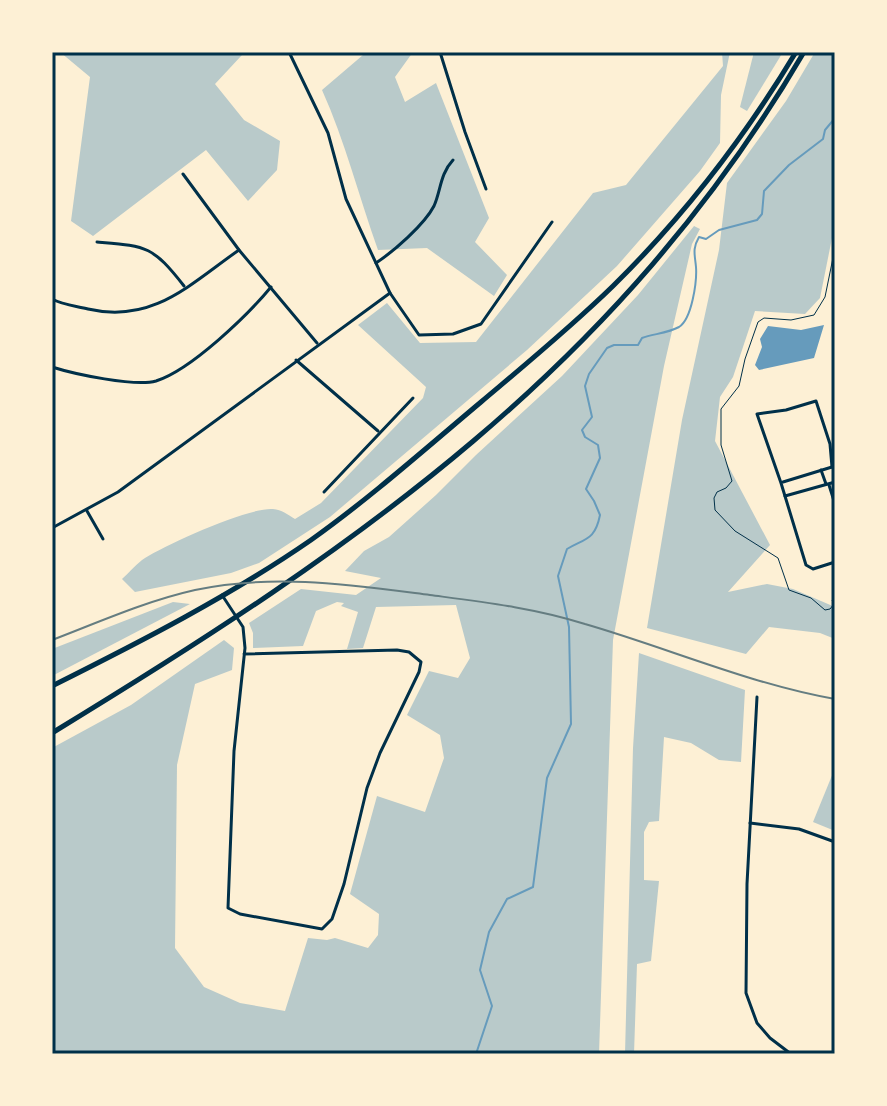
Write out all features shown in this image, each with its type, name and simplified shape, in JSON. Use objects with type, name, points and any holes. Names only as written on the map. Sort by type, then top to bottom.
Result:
[{"type":"highway","points":[[52,686],[222,595],[287,556],[352,509],[589,309],[642,257],[711,176],[756,115],[796,52]]},
{"type":"highway","points":[[52,733],[236,617],[343,545],[416,490],[501,419],[567,358],[647,273],[705,202],[760,124],[804,52]]},
{"type":"street","points":[[289,52],[328,133],[346,199],[390,293],[419,335],[465,332],[481,324],[552,222]]},
{"type":"street","points":[[440,52],[486,189]]},
{"type":"street","points":[[52,123],[53,147]]},
{"type":"street","points":[[376,263],[400,245],[427,216],[436,199],[440,181],[453,160]]},
{"type":"street","points":[[183,174],[239,250],[318,344]]},
{"type":"street","points":[[97,242],[145,248],[164,262],[185,288]]},
{"type":"street","points":[[52,299],[96,311],[122,314],[148,309],[185,288],[239,250]]},
{"type":"street","points":[[52,367],[124,380],[156,381],[188,362],[243,320],[271,287]]},
{"type":"street","points":[[52,528],[87,511],[151,468],[390,293]]},
{"type":"street","points":[[296,360],[380,432]]},
{"type":"street","points":[[324,492],[413,398]]},
{"type":"street","points":[[781,483],[834,468],[816,401],[757,414],[806,565],[813,569],[835,562]]},
{"type":"street","points":[[821,470],[835,504]]},
{"type":"street","points":[[785,496],[835,482]]},
{"type":"street","points":[[87,511],[103,539]]},
{"type":"street","points":[[222,595],[244,631],[234,751],[227,905],[234,913],[322,929],[330,922],[344,884],[367,788],[421,666],[420,659],[409,652],[388,650],[244,654]]},
{"type":"street","points":[[757,697],[746,993],[757,1023],[791,1054]]},
{"type":"street","points":[[750,823],[799,829],[835,842]]},
{"type":"shaded area","points":[[60,52],[259,52],[242,55],[215,84],[244,120],[280,141],[277,170],[248,201],[206,150],[93,236],[71,221],[90,77]]},
{"type":"shaded area","points":[[362,52],[413,52],[395,77],[405,102],[436,83],[489,218],[475,242],[507,275],[494,296],[427,248],[378,250],[322,90],[363,55]]},
{"type":"shaded area","points":[[722,52],[730,52],[721,95],[720,143],[700,171],[617,266],[527,350],[330,517],[259,563],[231,573],[135,592],[122,579],[142,560],[156,552],[228,520],[273,509],[295,519],[321,503],[423,398],[426,387],[358,325],[387,303],[420,343],[476,342],[593,193],[626,185],[723,66]]},
{"type":"shaded area","points":[[754,52],[783,52],[747,111],[740,107]]},
{"type":"shaded area","points":[[815,52],[835,52],[835,237],[832,238],[820,298],[805,314],[755,311],[733,377],[720,397],[715,441],[770,545],[728,592],[767,584],[793,589],[835,607],[835,639],[820,633],[769,627],[746,654],[647,628],[682,420],[719,250],[727,183],[786,101]]},
{"type":"shaded area","points":[[694,226],[700,229],[692,244],[664,366],[613,640],[599,1054],[52,1054],[52,748],[131,705],[224,640],[234,648],[232,670],[195,684],[177,765],[175,948],[204,987],[240,1003],[285,1011],[308,938],[335,938],[368,948],[378,935],[379,914],[350,894],[377,796],[425,812],[444,758],[440,735],[407,715],[429,671],[458,678],[470,658],[456,605],[376,607],[363,648],[347,649],[358,612],[341,606],[344,603],[337,602],[316,611],[303,646],[253,648],[249,623],[301,589],[356,595],[381,578],[345,571],[364,551],[389,537],[436,495],[562,376],[638,295]]},
{"type":"shaded area","points":[[173,602],[190,604],[52,676],[52,649]]},
{"type":"shaded area","points":[[639,653],[745,690],[741,762],[719,760],[691,743],[664,737],[659,821],[649,822],[644,832],[644,880],[659,881],[651,961],[637,964],[634,1054],[625,1054],[633,748]]},
{"type":"shaded area","points":[[835,768],[835,831],[813,822]]},
{"type":"water","points":[[824,325],[814,358],[759,370],[755,365],[762,347],[760,339],[768,326],[801,330]]},
{"type":"waterway","points":[[476,1054],[492,1006],[480,970],[489,932],[507,899],[533,887],[547,778],[571,724],[569,627],[558,576],[567,549],[592,534],[600,515],[586,489],[600,458],[598,445],[585,437],[582,430],[592,417],[585,386],[589,374],[607,348],[638,345],[642,338],[675,329],[684,323],[694,290],[695,249],[699,237],[706,239],[719,230],[757,220],[762,214],[764,191],[789,165],[823,139],[825,130],[835,118]]},
{"type":"railway","points":[[52,640],[141,606],[195,590],[254,582],[313,582],[470,600],[566,618],[772,684],[835,699]]}]
